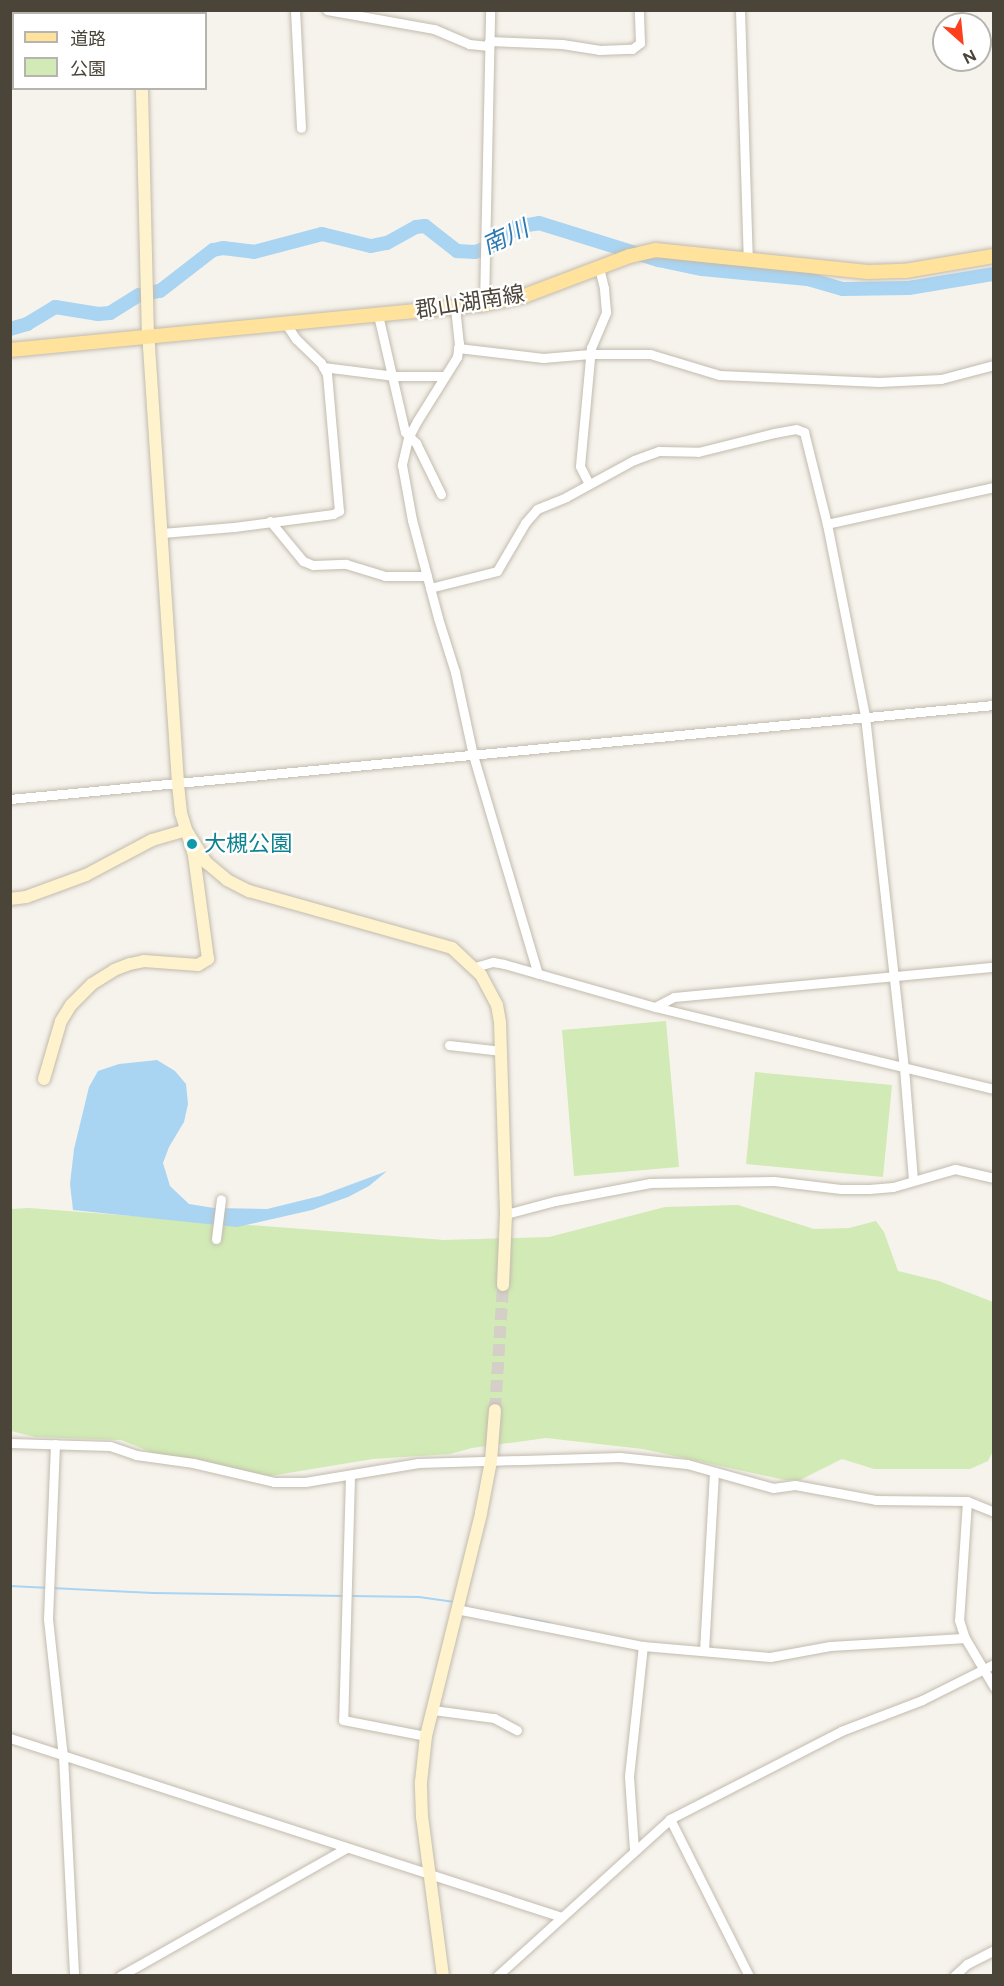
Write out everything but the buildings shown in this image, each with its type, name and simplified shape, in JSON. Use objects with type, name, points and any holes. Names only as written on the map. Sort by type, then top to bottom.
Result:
[{"type":"main road","name":"郡山湖南線","points":[[10,350],[484,304],[524,296],[655,250],[748,261],[877,271],[925,268],[993,256]]},
{"type":"street","points":[[295,10],[301,128]]},
{"type":"street","points":[[327,10],[434,29],[469,44],[551,43],[599,50],[632,49],[640,43],[639,10]]},
{"type":"street","points":[[484,304],[490,10]]},
{"type":"street","points":[[740,10],[748,261]]},
{"type":"street","points":[[44,1079],[61,1021],[71,1005],[92,984],[114,970],[144,961],[198,965],[208,959],[194,855],[186,831],[178,783],[148,337],[142,90]]},
{"type":"street","points":[[588,484],[580,466],[590,354],[606,312],[599,268]]},
{"type":"street","points":[[455,306],[457,357],[408,438],[402,465],[430,588],[455,672],[473,755],[538,974]]},
{"type":"street","points":[[378,315],[391,376],[408,438],[416,442],[441,494]]},
{"type":"street","points":[[162,533],[333,514],[339,511],[327,374],[290,332],[286,324]]},
{"type":"street","points":[[458,348],[543,358],[590,354],[650,354],[719,375],[879,382],[941,379],[993,366]]},
{"type":"street","points":[[323,367],[391,376],[444,376]]},
{"type":"street","points":[[430,588],[497,571],[531,515],[542,506],[566,497],[653,453],[698,452],[796,429],[804,432],[826,524],[865,716],[904,1068],[913,1181]]},
{"type":"street","points":[[826,524],[993,487]]},
{"type":"street","points":[[270,521],[303,561],[313,565],[346,564],[386,576],[427,576]]},
{"type":"street","points":[[10,799],[993,705]]},
{"type":"street","points":[[10,899],[26,897],[86,874],[152,840],[186,831]]},
{"type":"street","points":[[186,831],[207,863],[226,880],[249,891],[452,948],[475,967],[497,1005],[502,1051],[506,1214],[502,1285]]},
{"type":"street","points":[[475,967],[496,962],[655,1006],[993,1089]]},
{"type":"street","points":[[655,1006],[674,997],[993,967]]},
{"type":"street","points":[[449,1045],[502,1051]]},
{"type":"street","points":[[506,1214],[576,1196],[650,1183],[774,1181],[841,1189],[893,1188],[955,1169],[993,1178]]},
{"type":"street","points":[[216,1239],[221,1199]]},
{"type":"street","points":[[443,1976],[422,1817],[421,1782],[426,1736],[482,1512],[491,1461],[495,1410]]},
{"type":"street","points":[[10,1443],[110,1446],[136,1455],[193,1463],[274,1482],[304,1482],[350,1476],[418,1463],[620,1457],[687,1464],[773,1488],[795,1485],[835,1491],[863,1499],[967,1501],[993,1512]]},
{"type":"street","points":[[55,1444],[47,1602],[63,1756],[74,1976]]},
{"type":"street","points":[[704,1651],[714,1472]]},
{"type":"street","points":[[350,1476],[343,1720],[426,1736]]},
{"type":"street","points":[[967,1501],[959,1620],[965,1638],[993,1687]]},
{"type":"street","points":[[456,1609],[643,1646],[770,1657],[830,1646],[965,1638]]},
{"type":"street","points":[[634,1850],[629,1776],[643,1646]]},
{"type":"street","points":[[497,1976],[508,1972],[562,1917],[670,1819],[841,1731],[922,1700],[993,1664]]},
{"type":"street","points":[[432,1710],[494,1718],[517,1730]]},
{"type":"street","points":[[10,1738],[346,1848],[430,1872],[562,1917]]},
{"type":"street","points":[[670,1819],[749,1976]]},
{"type":"street","points":[[120,1976],[346,1848]]},
{"type":"street","points":[[954,1976],[967,1964],[993,1950]]},
{"type":"green space","points":[[666,1021],[679,1167],[574,1176],[562,1030]]},
{"type":"green space","points":[[755,1072],[892,1085],[883,1177],[746,1164]]},
{"type":"green space","points":[[738,1205],[814,1229],[849,1228],[876,1221],[884,1232],[898,1271],[939,1281],[993,1302],[993,1451],[988,1461],[970,1469],[874,1469],[842,1459],[800,1480],[785,1480],[643,1449],[546,1438],[472,1448],[450,1454],[373,1459],[270,1476],[156,1454],[121,1440],[35,1437],[11,1431],[11,1209],[29,1208],[444,1240],[549,1237],[665,1207]]},
{"type":"water","points":[[157,1060],[175,1071],[186,1084],[188,1104],[184,1122],[169,1147],[163,1163],[170,1186],[189,1204],[214,1208],[267,1209],[320,1196],[387,1171],[369,1186],[348,1197],[312,1210],[237,1227],[73,1210],[70,1184],[74,1149],[89,1087],[98,1071],[119,1064]]},
{"type":"waterway","name":"南川","points":[[10,329],[27,324],[55,307],[98,314],[110,313],[139,295],[160,291],[213,250],[223,248],[254,252],[322,234],[371,246],[387,243],[416,227],[425,226],[457,251],[475,252],[500,243],[515,227],[539,223],[658,260],[702,269],[808,279],[843,289],[909,288],[994,274]]},
{"type":"waterway","points":[[10,1586],[45,1588]]},
{"type":"waterway","points":[[51,1588],[153,1593],[345,1596]]},
{"type":"waterway","points":[[351,1596],[419,1597],[455,1602]]},
{"type":"waterway","points":[[513,1616],[549,1623]]},
{"type":"tunnel","points":[[495,1410],[503,1285]]},
{"type":"place","name":"大槻公園","points":[[192,844]]}]
